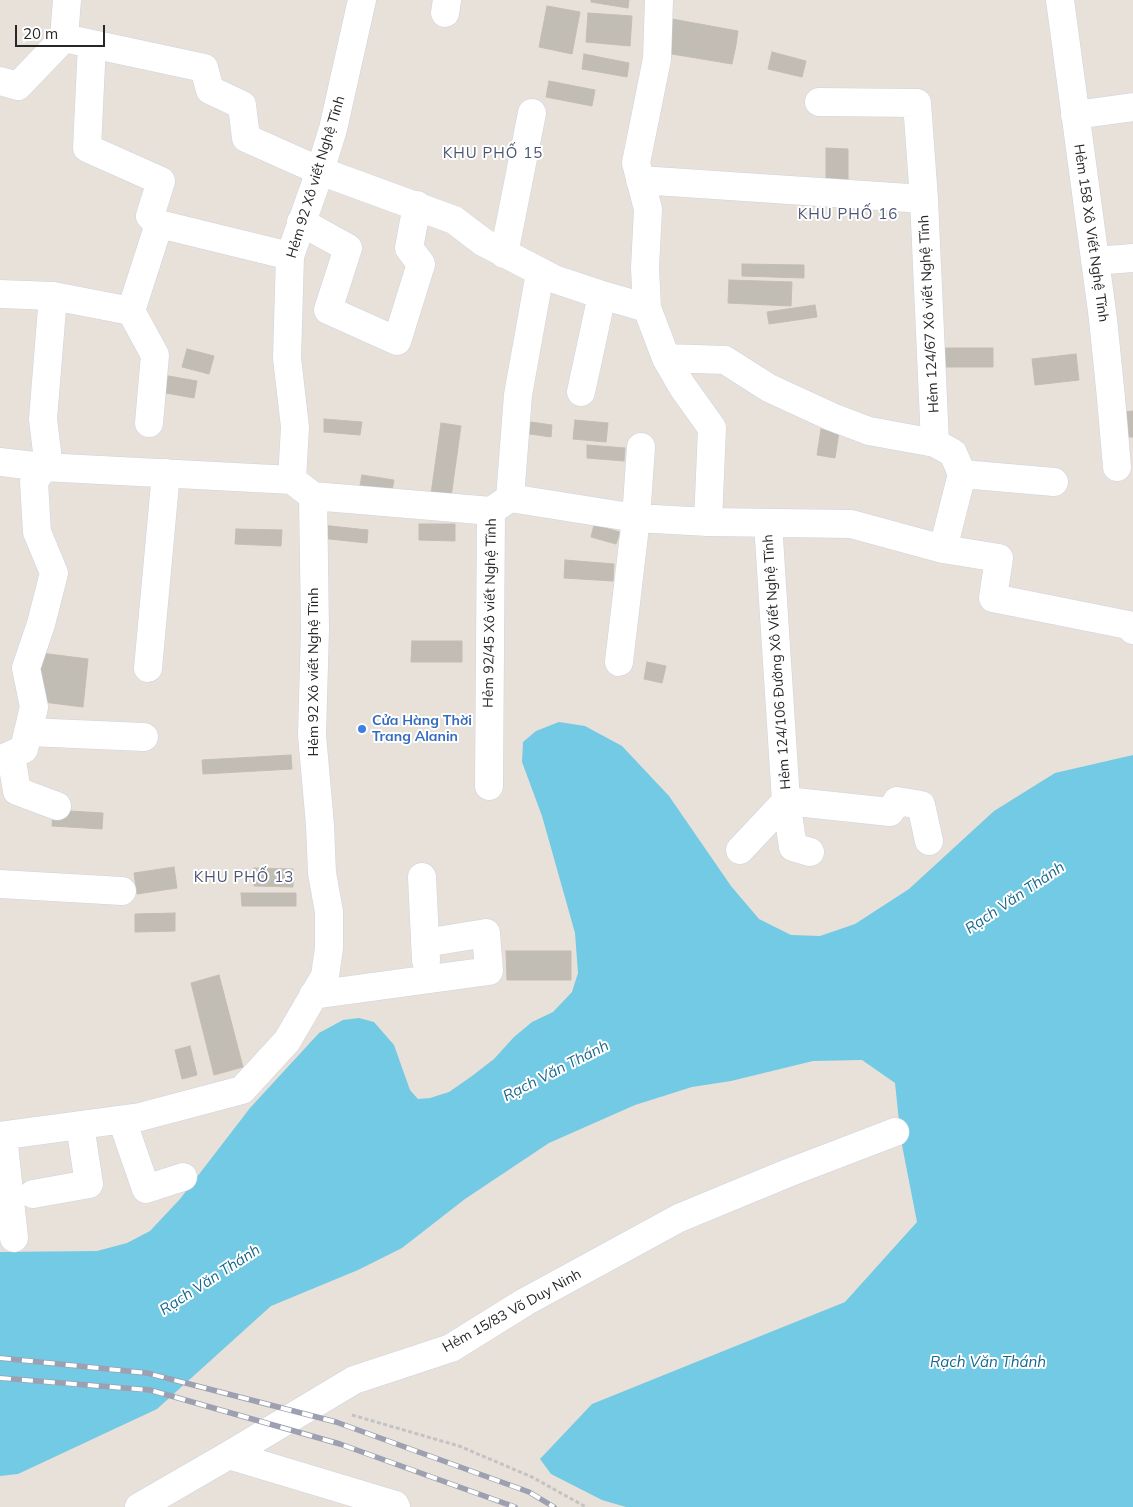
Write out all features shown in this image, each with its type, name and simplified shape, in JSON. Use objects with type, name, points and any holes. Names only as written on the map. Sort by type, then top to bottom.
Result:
[{"type":"street","points":[[0,81],[18,86],[64,38],[67,0]]},
{"type":"street","name":"Hẻm 92 Xô viết Nghệ Tĩnh","points":[[2,1136],[140,1117],[242,1090],[287,1041],[325,976],[329,948],[329,912],[322,873],[320,824],[312,735],[314,629],[303,488],[287,358],[290,256],[333,129],[362,0]]},
{"type":"street","points":[[659,0],[657,59],[636,163],[648,209],[645,268],[647,308],[666,358],[682,386],[712,428],[703,528]]},
{"type":"street","name":"Hẻm 158 Xô Viết Nghệ Tĩnh","points":[[1060,0],[1112,398],[1117,468]]},
{"type":"street","points":[[64,38],[204,68],[210,90],[242,105],[246,138],[320,171],[454,220],[483,242],[554,279],[602,296],[647,308]]},
{"type":"street","points":[[92,44],[87,148],[161,181],[150,216],[159,224],[290,256]]},
{"type":"street","points":[[818,102],[917,103],[924,198]]},
{"type":"street","points":[[1076,115],[1133,107]]},
{"type":"street","points":[[504,254],[532,113]]},
{"type":"street","name":"Hẻm 124/67 Xô viết Nghệ Tĩnh","points":[[640,180],[924,198],[935,443]]},
{"type":"street","points":[[301,222],[348,248],[328,310],[397,340],[421,264],[409,248],[417,205]]},
{"type":"street","points":[[149,422],[155,355],[131,311],[159,224]]},
{"type":"street","points":[[1095,261],[1133,258]]},
{"type":"street","name":"Hẻm 92/45 Xô viết Nghệ Tĩnh","points":[[488,786],[500,504],[540,272]]},
{"type":"street","points":[[0,294],[53,296],[131,311]]},
{"type":"street","points":[[53,296],[43,419],[48,460],[34,482],[37,532],[54,573],[41,624],[26,668],[34,707],[24,750],[5,758],[17,791],[57,806]]},
{"type":"street","points":[[581,392],[602,296]]},
{"type":"street","points":[[666,358],[725,360],[769,388],[832,417],[870,431],[935,443],[953,452],[962,474],[943,549]]},
{"type":"street","points":[[619,662],[636,518],[641,446]]},
{"type":"street","points":[[0,462],[166,473],[303,488],[500,504],[636,518],[703,528],[768,523],[850,524],[943,549],[999,558],[993,598],[1128,625],[1133,630]]},
{"type":"street","points":[[148,668],[166,473]]},
{"type":"street","points":[[962,474],[1054,482]]},
{"type":"street","name":"Hẻm 124/106 Đường Xô Viết Nghệ Tĩnh","points":[[768,523],[786,801],[793,847],[810,852]]},
{"type":"street","points":[[28,732],[144,737]]},
{"type":"street","points":[[786,801],[890,812],[897,801],[921,805],[929,840]]},
{"type":"street","name":"Hẻm 124/106 Đường Xô Viết Nghệ Tĩnh","points":[[740,850],[786,801]]},
{"type":"street","points":[[422,877],[427,979]]},
{"type":"street","points":[[0,884],[122,892]]},
{"type":"street","points":[[313,995],[490,970],[486,933],[425,943]]},
{"type":"street","points":[[122,1120],[146,1189],[183,1177]]},
{"type":"street","points":[[33,1194],[89,1184],[80,1125]]},
{"type":"street","name":"Hẻm 15/83 Võ Duy Ninh","points":[[139,1507],[354,1380],[451,1348],[525,1302],[680,1218],[788,1173],[895,1132]]},
{"type":"street","points":[[2,1136],[14,1238]]},
{"type":"street","points":[[229,1455],[395,1505],[396,1507]]},
{"type":"path","points":[[315,1404],[459,1446],[532,1477],[586,1507]]},
{"type":"water","name":"Rạch Văn Thánh","points":[[559,722],[585,726],[622,746],[669,796],[731,886],[759,919],[791,935],[820,936],[855,924],[909,889],[994,811],[1055,773],[1133,755],[1133,1507],[626,1507],[602,1500],[551,1474],[540,1459],[592,1404],[845,1302],[917,1222],[901,1140],[895,1083],[862,1060],[813,1061],[731,1081],[692,1087],[635,1105],[549,1143],[465,1199],[402,1248],[358,1270],[271,1306],[157,1409],[18,1474],[0,1476],[0,1252],[97,1251],[127,1243],[150,1231],[180,1199],[250,1108],[319,1033],[343,1020],[359,1018],[374,1022],[394,1045],[410,1090],[418,1099],[430,1098],[449,1092],[472,1076],[494,1059],[514,1037],[532,1022],[553,1012],[572,992],[578,973],[575,933],[542,816],[522,762],[523,742],[536,731]]},
{"type":"building","points":[[591,0],[629,0],[628,8],[591,2]]},
{"type":"building","points":[[547,6],[580,12],[572,54],[539,47]]},
{"type":"building","points":[[588,13],[632,16],[630,46],[586,42]]},
{"type":"building","points":[[672,19],[738,31],[736,45],[669,34]]},
{"type":"building","points":[[669,34],[736,45],[732,64],[666,53]]},
{"type":"building","points":[[772,52],[806,61],[802,77],[768,69]]},
{"type":"building","points":[[584,54],[629,63],[627,77],[582,69]]},
{"type":"building","points":[[549,81],[595,90],[592,106],[546,97]]},
{"type":"building","points":[[826,148],[848,149],[848,185],[826,184]]},
{"type":"building","points":[[742,264],[804,265],[804,278],[742,276]]},
{"type":"building","points":[[729,280],[792,282],[791,306],[728,303]]},
{"type":"building","points":[[815,305],[817,317],[769,324],[767,312]]},
{"type":"building","points":[[935,348],[993,348],[993,367],[935,367]]},
{"type":"building","points":[[187,349],[214,356],[209,374],[182,367]]},
{"type":"building","points":[[1076,354],[1079,380],[1035,385],[1032,359]]},
{"type":"building","points":[[163,375],[197,381],[194,398],[160,392]]},
{"type":"building","points":[[1133,411],[1133,437],[1126,437],[1124,412]]},
{"type":"building","points":[[324,419],[362,422],[360,435],[324,432]]},
{"type":"building","points":[[575,420],[608,423],[606,442],[573,439]]},
{"type":"building","points":[[524,421],[552,425],[551,437],[523,433]]},
{"type":"building","points":[[441,423],[461,426],[451,497],[431,494]]},
{"type":"building","points":[[821,429],[839,432],[835,458],[817,455]]},
{"type":"building","points":[[587,445],[625,448],[624,461],[587,458]]},
{"type":"building","points":[[362,475],[394,480],[391,496],[359,491]]},
{"type":"building","points":[[419,524],[455,524],[455,541],[419,540]]},
{"type":"building","points":[[321,525],[368,530],[367,543],[320,538]]},
{"type":"building","points":[[594,525],[620,532],[616,544],[591,537]]},
{"type":"building","points":[[236,529],[282,530],[281,546],[235,544]]},
{"type":"building","points":[[565,560],[614,564],[613,581],[564,578]]},
{"type":"building","points":[[412,641],[462,641],[462,662],[411,662]]},
{"type":"building","points":[[41,653],[88,659],[83,707],[35,701]]},
{"type":"building","points":[[647,662],[666,666],[662,683],[644,679]]},
{"type":"building","points":[[291,755],[292,769],[203,774],[202,760]]},
{"type":"building","points":[[53,810],[103,813],[102,829],[52,826]]},
{"type":"building","points":[[174,867],[177,888],[137,894],[134,873]]},
{"type":"building","points":[[254,868],[293,869],[293,887],[254,886]]},
{"type":"building","points":[[241,893],[296,893],[296,906],[242,906]]},
{"type":"building","points":[[175,913],[175,931],[135,932],[135,914]]},
{"type":"building","points":[[506,951],[571,951],[571,980],[507,980]]},
{"type":"building","points":[[219,975],[243,1067],[214,1075],[191,983]]},
{"type":"building","points":[[190,1046],[197,1075],[182,1079],[175,1050]]},
{"type":"railway","points":[[0,1358],[147,1373],[336,1422],[529,1492],[554,1507]]},
{"type":"railway","points":[[0,1378],[150,1390],[340,1444],[515,1507]]},
{"type":"place","name":"Cửa Hàng Thời Trang Alanin","points":[[362,729]]},
{"type":"district","name":"KHU PHỐ 15","points":[[493,153]]},
{"type":"district","name":"KHU PHỐ 16","points":[[848,214]]},
{"type":"district","name":"KHU PHỐ 13","points":[[244,877]]}]
